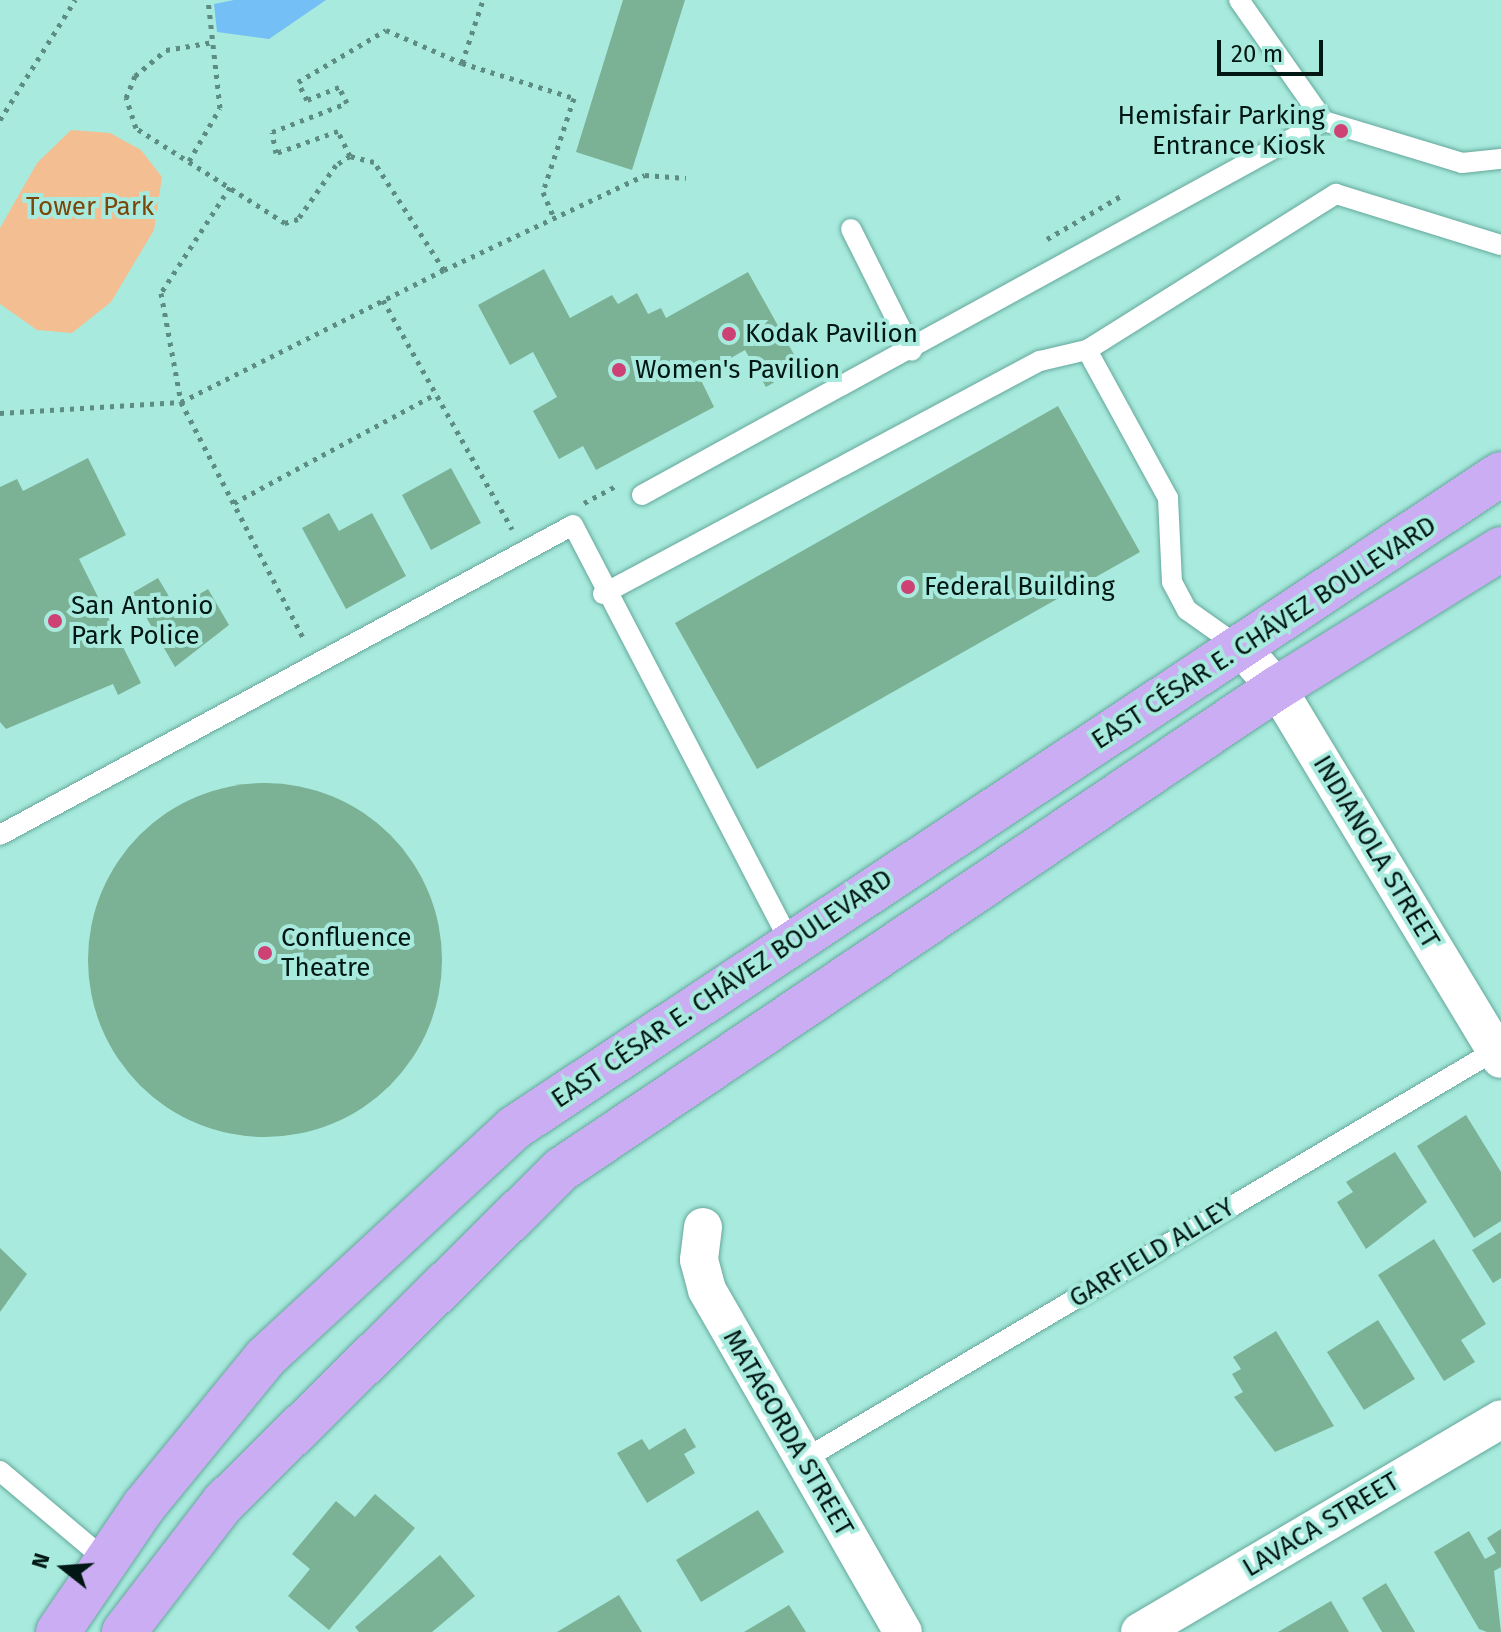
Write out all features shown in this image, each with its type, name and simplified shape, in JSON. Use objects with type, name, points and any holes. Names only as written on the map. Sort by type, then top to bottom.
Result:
[{"type":"main road","name":"EAST CÉSAR E. CHÁVEZ BOULEVARD","points":[[58,1632],[265,1358],[393,1234],[514,1128],[790,941],[1243,650],[1501,474]]},
{"type":"main road","name":"EAST CÉSAR E. CHÁVEZ BOULEVARD","points":[[124,1632],[223,1503],[562,1169],[1277,688],[1501,549]]},
{"type":"street","name":"INDIANOLA STREET","points":[[1243,650],[1277,688],[1499,1052]]},
{"type":"street","name":"MATAGORDA STREET","points":[[703,1227],[699,1260],[707,1290],[903,1632]]},
{"type":"street","name":"LAVACA STREET","points":[[1140,1632],[1501,1419]]},
{"type":"lane","points":[[1239,0],[1324,121],[1462,163],[1501,159]]},
{"type":"lane","points":[[642,495],[912,351],[1324,121]]},
{"type":"lane","points":[[603,594],[1040,361],[1087,350],[1336,194],[1501,245]]},
{"type":"lane","points":[[851,229],[912,351]]},
{"type":"lane","points":[[1087,350],[1168,498],[1172,582],[1187,610],[1243,650]]},
{"type":"lane","points":[[0,835],[573,525],[603,594],[790,941]]},
{"type":"lane","name":"GARFIELD ALLEY","points":[[803,1460],[1499,1052]]},
{"type":"lane","points":[[0,1471],[108,1562]]},
{"type":"path","points":[[0,120],[75,0]]},
{"type":"path","points":[[189,161],[220,108],[208,0]]},
{"type":"path","points":[[462,63],[483,0]]},
{"type":"path","points":[[350,156],[338,131],[276,153],[272,132],[347,103],[339,87],[307,100],[298,82],[386,30],[462,63],[574,98],[543,192],[554,218]]},
{"type":"path","points":[[213,42],[149,60],[126,98],[136,128],[285,223],[298,219],[350,156]]},
{"type":"path","points":[[350,156],[374,162],[444,270]]},
{"type":"path","points":[[0,413],[181,402],[444,270],[645,175],[686,178]]},
{"type":"path","points":[[230,187],[161,293],[181,402],[308,650]]},
{"type":"path","points":[[383,300],[517,539]]},
{"type":"path","points":[[234,503],[436,394]]},
{"type":"green space","name":"Tower Park","points":[[71,130],[110,133],[141,150],[162,177],[154,230],[111,302],[72,333],[37,330],[0,304],[0,228],[37,163]]},
{"type":"water","points":[[234,0],[326,0],[269,39],[217,32],[214,4]]},
{"type":"building","points":[[623,0],[685,0],[632,170],[576,152]]},
{"type":"building","name":"Women's Pavilion","points":[[544,269],[570,318],[612,295],[618,304],[637,293],[648,314],[661,308],[666,318],[748,272],[801,367],[766,387],[745,350],[699,376],[714,407],[596,470],[583,446],[559,459],[533,411],[557,397],[533,352],[510,365],[478,305]]},
{"type":"building","name":"Federal Building","points":[[1058,406],[1140,552],[757,769],[675,623]]},
{"type":"building","name":"San Antonio Park Police","points":[[88,458],[126,535],[79,559],[141,683],[118,695],[113,684],[6,729],[0,722],[0,487],[17,479],[23,491]]},
{"type":"building","points":[[451,468],[481,523],[431,550],[402,495]]},
{"type":"building","points":[[329,513],[339,531],[372,513],[406,576],[346,609],[302,528]]},
{"type":"building","points":[[158,578],[176,608],[208,589],[229,625],[175,667],[132,593]]},
{"type":"building","name":"Confluence Theatre","points":[[265,783],[300,786],[333,796],[363,813],[390,835],[412,862],[429,892],[439,925],[442,960],[439,995],[429,1028],[412,1058],[390,1085],[363,1107],[333,1124],[300,1134],[265,1137],[230,1134],[197,1124],[167,1107],[140,1085],[118,1058],[101,1028],[91,995],[88,960],[91,925],[101,892],[118,862],[140,835],[167,813],[197,796],[230,786]]},
{"type":"building","points":[[1466,1115],[1501,1172],[1501,1221],[1474,1238],[1417,1146]]},
{"type":"building","points":[[1395,1152],[1427,1202],[1366,1249],[1337,1202],[1353,1192],[1346,1182]]},
{"type":"building","points":[[1501,1232],[1501,1278],[1493,1283],[1472,1250]]},
{"type":"building","points":[[1434,1239],[1486,1324],[1461,1340],[1475,1362],[1444,1381],[1378,1275]]},
{"type":"building","points":[[0,1248],[27,1274],[0,1312]]},
{"type":"building","points":[[1378,1320],[1415,1379],[1364,1410],[1327,1352]]},
{"type":"building","points":[[1276,1331],[1334,1426],[1275,1452],[1234,1397],[1243,1392],[1232,1374],[1241,1369],[1233,1357]]},
{"type":"building","points":[[685,1428],[696,1447],[684,1454],[695,1473],[647,1503],[617,1453],[642,1439],[649,1450]]},
{"type":"building","points":[[375,1494],[415,1528],[329,1630],[288,1596],[310,1569],[292,1554],[336,1501],[355,1517]]},
{"type":"building","points":[[758,1510],[784,1552],[701,1602],[676,1560]]},
{"type":"building","points":[[1501,1529],[1501,1567],[1494,1571],[1501,1632],[1487,1632],[1479,1629],[1434,1552],[1469,1531],[1485,1559],[1496,1553],[1487,1538]]},
{"type":"building","points":[[440,1555],[475,1596],[432,1632],[359,1632],[355,1627]]},
{"type":"building","points":[[1386,1583],[1415,1632],[1382,1632],[1362,1598]]},
{"type":"building","points":[[619,1595],[642,1632],[557,1632]]},
{"type":"building","points":[[1331,1601],[1349,1632],[1278,1632]]},
{"type":"building","points":[[789,1605],[806,1632],[744,1632]]},
{"type":"place","name":"Hemisfair Parking Entrance Kiosk","points":[[1341,131]]},
{"type":"place","name":"Kodak Pavilion","points":[[729,334]]},
{"type":"place","name":"Women's Pavilion","points":[[619,370]]},
{"type":"place","name":"Federal Building","points":[[908,587]]},
{"type":"place","name":"San Antonio Park Police","points":[[55,621]]},
{"type":"place","name":"Confluence Theatre","points":[[265,953]]}]
